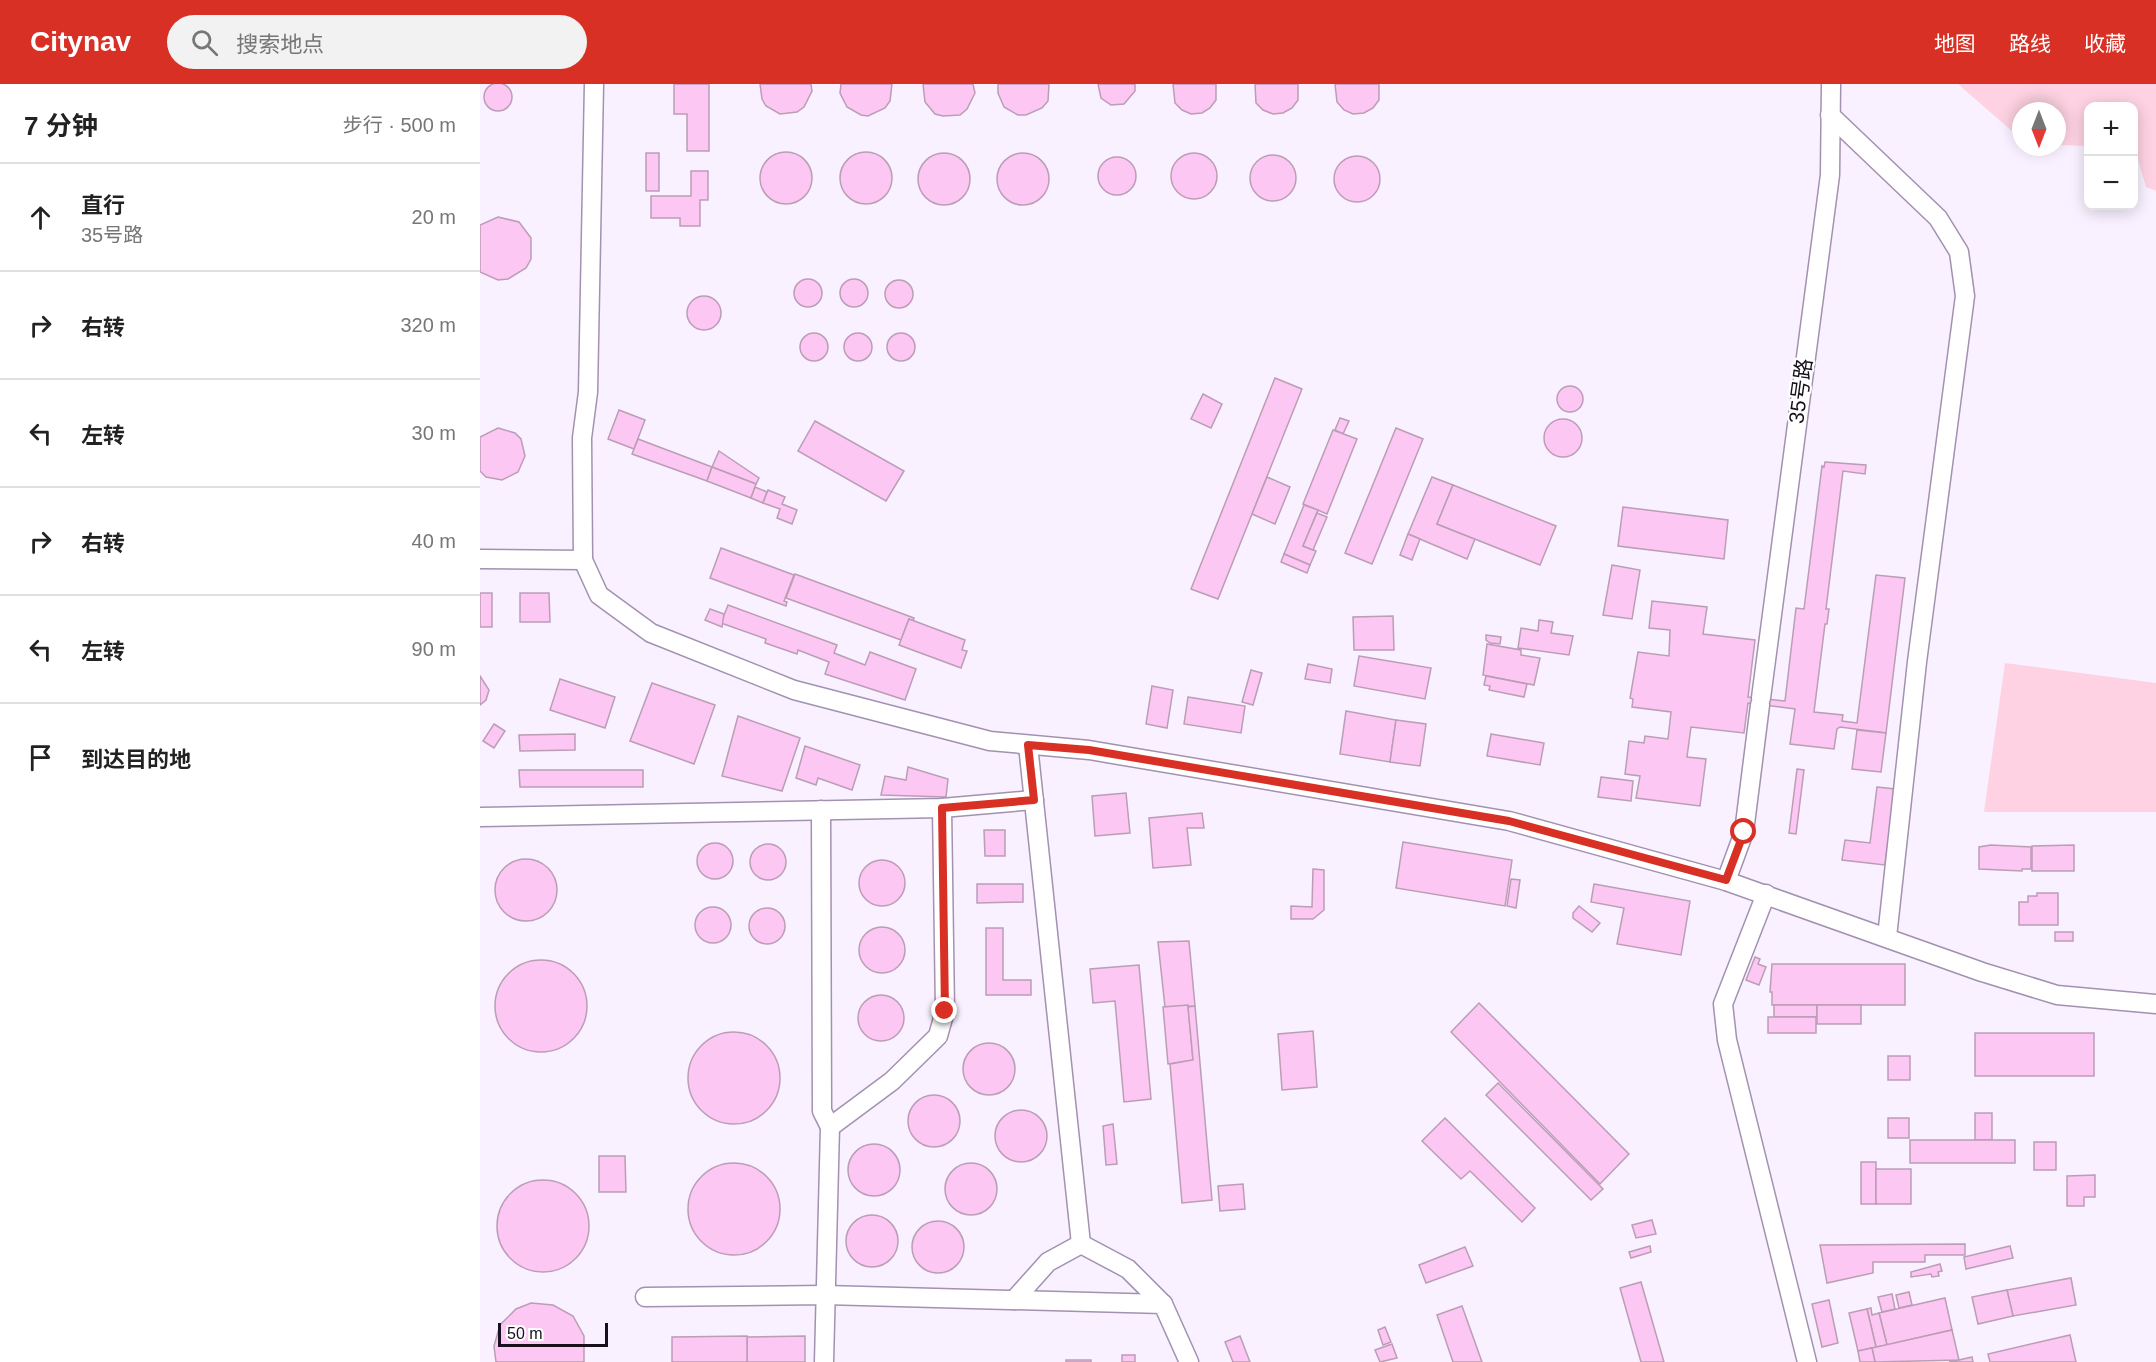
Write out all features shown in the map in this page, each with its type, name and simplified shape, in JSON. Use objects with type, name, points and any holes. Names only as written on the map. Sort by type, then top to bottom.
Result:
[{"type":"street","points":[[594,84],[588,392],[582,438],[583,560],[598,595],[651,633],[794,690],[990,741],[1089,750],[1509,821],[1726,880],[1982,972],[2057,995],[2156,1004]]},
{"type":"street","name":"35号路","points":[[1726,880],[1744,832],[1830,174],[1831,84]]},
{"type":"street","points":[[1830,116],[1938,218],[1959,252],[1965,296],[1917,662],[1887,937]]},
{"type":"street","points":[[480,559],[583,560]]},
{"type":"street","points":[[1028,745],[1081,1244]]},
{"type":"street","points":[[480,817],[942,808],[1034,800]]},
{"type":"street","points":[[830,1127],[892,1081],[938,1036],[945,1011],[942,808]]},
{"type":"street","points":[[821,810],[822,1111],[830,1127],[824,1362]]},
{"type":"street","points":[[1766,894],[1723,1004],[1727,1040],[1807,1362]]},
{"type":"street","points":[[1014,1300],[1048,1262],[1081,1244]]},
{"type":"street","points":[[1081,1244],[1128,1269],[1163,1304],[1189,1362]]},
{"type":"street","points":[[645,1297],[825,1296],[1163,1304]]},
{"type":"shaded area","points":[[1958,84],[2156,84],[2156,191],[2146,187],[2138,160],[2138,102],[2084,102],[2084,146],[2066,145],[2066,102],[2012,102],[2012,131]]},
{"type":"shaded area","points":[[2005,663],[2156,683],[2156,812],[1984,812]]},
{"type":"building","points":[[498,83],[508,87],[512,97],[508,107],[498,111],[488,107],[484,97],[488,87]]},
{"type":"building","points":[[674,84],[709,84],[709,151],[687,151],[687,114],[674,114]]},
{"type":"building","points":[[760,84],[811,84],[812,91],[804,107],[797,112],[780,114],[766,106],[762,99]]},
{"type":"building","points":[[841,84],[892,84],[890,101],[885,108],[868,116],[861,115],[847,107],[840,93]]},
{"type":"building","points":[[923,84],[973,84],[975,93],[967,109],[960,115],[943,116],[935,114],[925,102]]},
{"type":"building","points":[[998,84],[1049,84],[1048,101],[1042,108],[1026,115],[1018,115],[1004,107],[998,93]]},
{"type":"building","points":[[1098,84],[1135,84],[1135,91],[1124,104],[1111,105],[1101,98]]},
{"type":"building","points":[[1173,84],[1216,84],[1216,100],[1202,113],[1191,114],[1182,110],[1175,103]]},
{"type":"building","points":[[1255,84],[1298,84],[1298,100],[1292,108],[1283,113],[1273,114],[1263,110],[1256,103]]},
{"type":"building","points":[[1335,84],[1379,84],[1379,100],[1373,108],[1364,113],[1353,114],[1344,110],[1337,102]]},
{"type":"building","points":[[786,152],[800,156],[808,164],[812,178],[808,192],[800,200],[786,204],[772,200],[764,192],[760,178],[764,164],[772,156]]},
{"type":"building","points":[[866,152],[880,156],[888,164],[892,178],[888,192],[880,200],[866,204],[852,200],[844,192],[840,178],[844,164],[852,156]]},
{"type":"building","points":[[646,153],[659,153],[659,191],[646,191]]},
{"type":"building","points":[[944,153],[954,155],[962,161],[968,169],[970,179],[968,189],[962,197],[954,203],[944,205],[934,203],[926,197],[920,189],[918,179],[920,169],[926,161],[934,155]]},
{"type":"building","points":[[1023,153],[1037,157],[1045,165],[1049,179],[1045,193],[1037,201],[1023,205],[1009,201],[1001,193],[997,179],[1001,165],[1009,157]]},
{"type":"building","points":[[1194,153],[1210,160],[1217,176],[1210,192],[1194,199],[1178,192],[1171,176],[1178,160]]},
{"type":"building","points":[[1273,155],[1289,162],[1296,178],[1289,194],[1273,201],[1257,194],[1250,178],[1257,162]]},
{"type":"building","points":[[1357,156],[1373,163],[1380,179],[1373,195],[1357,202],[1341,195],[1334,179],[1341,163]]},
{"type":"building","points":[[1117,157],[1130,163],[1136,176],[1130,189],[1117,195],[1104,189],[1098,176],[1104,163]]},
{"type":"building","points":[[691,171],[708,171],[708,200],[700,200],[700,226],[680,226],[680,218],[651,218],[651,196],[691,196]]},
{"type":"building","points":[[498,217],[519,222],[531,238],[531,259],[526,268],[508,279],[498,280],[480,272],[480,225]]},
{"type":"building","points":[[808,279],[818,283],[822,293],[818,303],[808,307],[798,303],[794,293],[798,283]]},
{"type":"building","points":[[854,279],[864,283],[868,293],[864,303],[854,307],[844,303],[840,293],[844,283]]},
{"type":"building","points":[[899,280],[909,284],[913,294],[909,304],[899,308],[889,304],[885,294],[889,284]]},
{"type":"building","points":[[704,296],[716,301],[721,313],[716,325],[704,330],[692,325],[687,313],[692,301]]},
{"type":"building","points":[[814,333],[824,337],[828,347],[824,357],[814,361],[804,357],[800,347],[804,337]]},
{"type":"building","points":[[858,333],[868,337],[872,347],[868,357],[858,361],[848,357],[844,347],[848,337]]},
{"type":"building","points":[[901,333],[911,337],[915,347],[911,357],[901,361],[891,357],[887,347],[891,337]]},
{"type":"building","points":[[1275,378],[1302,389],[1218,599],[1191,589]]},
{"type":"building","points":[[1570,386],[1579,390],[1583,399],[1579,408],[1570,412],[1561,408],[1557,399],[1561,390]]},
{"type":"building","points":[[1203,394],[1222,404],[1211,428],[1191,419]]},
{"type":"building","points":[[619,410],[645,420],[634,449],[608,439]]},
{"type":"building","points":[[1340,418],[1349,421],[1343,434],[1335,430]]},
{"type":"building","points":[[1563,419],[1576,425],[1582,438],[1576,451],[1563,457],[1550,451],[1544,438],[1550,425]]},
{"type":"building","points":[[815,421],[904,471],[886,501],[798,451]]},
{"type":"building","points":[[498,428],[515,433],[521,439],[525,456],[518,472],[502,480],[486,477],[480,471],[480,437]]},
{"type":"building","points":[[1396,428],[1423,439],[1372,564],[1345,553]]},
{"type":"building","points":[[1333,430],[1357,439],[1327,514],[1303,504]]},
{"type":"building","points":[[638,439],[712,467],[707,481],[632,454]]},
{"type":"building","points":[[719,451],[759,478],[756,484],[712,467]]},
{"type":"building","points":[[1825,462],[1866,465],[1865,474],[1843,471],[1826,609],[1829,609],[1814,712],[1843,715],[1842,721],[1857,723],[1876,575],[1905,578],[1886,733],[1840,727],[1837,729],[1834,749],[1790,744],[1795,709],[1748,703],[1744,733],[1691,727],[1687,757],[1706,759],[1700,806],[1636,798],[1640,776],[1625,774],[1629,741],[1644,743],[1645,736],[1668,739],[1671,712],[1632,707],[1633,699],[1630,698],[1638,652],[1669,656],[1670,630],[1649,628],[1652,601],[1707,607],[1703,634],[1755,640],[1748,697],[1785,701],[1796,608],[1804,609],[1822,466],[1824,467]]},
{"type":"building","points":[[712,467],[756,484],[751,498],[707,481]]},
{"type":"building","points":[[1267,477],[1290,487],[1275,524],[1252,514]]},
{"type":"building","points":[[1432,477],[1453,485],[1437,524],[1475,539],[1467,559],[1408,534]]},
{"type":"building","points":[[1453,485],[1556,526],[1540,565],[1437,524]]},
{"type":"building","points":[[755,487],[767,492],[763,503],[751,498]]},
{"type":"building","points":[[768,490],[785,497],[782,504],[797,510],[792,524],[777,518],[780,509],[763,503]]},
{"type":"building","points":[[1304,505],[1318,510],[1303,546],[1316,551],[1310,565],[1284,554]]},
{"type":"building","points":[[1623,507],[1728,520],[1724,559],[1618,546]]},
{"type":"building","points":[[1317,513],[1327,517],[1313,550],[1303,546]]},
{"type":"building","points":[[1408,534],[1420,539],[1412,560],[1400,555]]},
{"type":"building","points":[[721,548],[794,575],[784,601],[787,602],[786,606],[710,578]]},
{"type":"building","points":[[1284,554],[1310,565],[1307,573],[1281,562]]},
{"type":"building","points":[[1612,565],[1640,570],[1632,619],[1603,615]]},
{"type":"building","points":[[795,574],[914,618],[913,621],[909,619],[901,640],[786,598]]},
{"type":"building","points":[[480,593],[492,593],[492,627],[480,627]]},
{"type":"building","points":[[520,593],[549,593],[550,622],[520,622]]},
{"type":"building","points":[[728,605],[837,645],[834,653],[865,665],[870,652],[916,669],[905,700],[825,674],[829,662],[798,650],[797,654],[765,643],[766,639],[721,623]]},
{"type":"building","points":[[710,609],[724,614],[722,627],[705,620]]},
{"type":"building","points":[[1393,616],[1394,650],[1354,650],[1353,617]]},
{"type":"building","points":[[909,619],[965,640],[962,650],[967,651],[961,668],[899,645]]},
{"type":"building","points":[[1539,620],[1553,622],[1551,633],[1573,636],[1569,655],[1518,648],[1521,628],[1538,631]]},
{"type":"building","points":[[1486,635],[1501,637],[1500,644],[1490,643],[1486,640]]},
{"type":"building","points":[[1487,644],[1521,650],[1521,655],[1540,658],[1534,685],[1483,675]]},
{"type":"building","points":[[1359,656],[1431,668],[1425,699],[1354,686]]},
{"type":"building","points":[[1308,664],[1332,669],[1330,683],[1305,679]]},
{"type":"building","points":[[1251,670],[1262,673],[1253,705],[1242,702]]},
{"type":"building","points":[[480,676],[489,690],[486,700],[480,705]]},
{"type":"building","points":[[1486,676],[1527,684],[1524,697],[1489,690],[1490,686],[1484,685]]},
{"type":"building","points":[[560,679],[615,697],[605,728],[550,710]]},
{"type":"building","points":[[652,683],[715,705],[694,764],[630,741]]},
{"type":"building","points":[[1152,686],[1173,690],[1167,728],[1146,724]]},
{"type":"building","points":[[1188,697],[1245,706],[1241,733],[1184,724]]},
{"type":"building","points":[[1346,711],[1396,720],[1390,762],[1340,754]]},
{"type":"building","points":[[738,716],[800,738],[782,791],[722,776]]},
{"type":"building","points":[[1396,720],[1426,724],[1420,766],[1390,762]]},
{"type":"building","points":[[494,724],[505,731],[494,748],[483,741]]},
{"type":"building","points":[[1857,730],[1886,733],[1881,772],[1852,769]]},
{"type":"building","points":[[575,734],[575,750],[520,751],[519,735]]},
{"type":"building","points":[[1491,734],[1544,743],[1540,765],[1487,756]]},
{"type":"building","points":[[805,746],[860,765],[852,790],[818,778],[816,785],[796,778]]},
{"type":"building","points":[[908,767],[948,779],[946,797],[881,795],[885,776],[906,780]]},
{"type":"building","points":[[1797,769],[1804,770],[1796,834],[1789,833]]},
{"type":"building","points":[[519,770],[643,770],[643,787],[520,787]]},
{"type":"building","points":[[1601,777],[1633,781],[1631,801],[1598,797]]},
{"type":"building","points":[[1877,787],[1895,789],[1885,865],[1842,860],[1845,840],[1870,843]]},
{"type":"building","points":[[1126,793],[1130,833],[1095,836],[1092,796]]},
{"type":"building","points":[[1202,813],[1204,828],[1187,828],[1191,865],[1153,868],[1149,818]]},
{"type":"building","points":[[984,830],[1005,830],[1005,856],[985,856]]},
{"type":"building","points":[[1403,842],[1512,860],[1505,906],[1396,888]]},
{"type":"building","points":[[715,843],[728,848],[733,861],[728,874],[715,879],[702,874],[697,861],[702,848]]},
{"type":"building","points":[[768,844],[781,849],[786,862],[781,875],[768,880],[755,875],[750,862],[755,849]]},
{"type":"building","points":[[1991,845],[2031,847],[2031,869],[2022,869],[2022,871],[1979,869],[1979,847]]},
{"type":"building","points":[[2074,845],[2074,871],[2032,871],[2032,846]]},
{"type":"building","points":[[520,859],[532,859],[548,868],[555,878],[557,890],[555,902],[548,912],[532,921],[520,921],[509,916],[500,907],[495,896],[495,884],[500,873],[509,864]]},
{"type":"building","points":[[882,860],[898,867],[905,883],[898,899],[882,906],[866,899],[859,883],[866,867]]},
{"type":"building","points":[[1313,869],[1324,870],[1324,910],[1313,919],[1291,919],[1291,906],[1312,907]]},
{"type":"building","points":[[1511,879],[1520,880],[1516,908],[1507,906]]},
{"type":"building","points":[[977,884],[1023,884],[1023,902],[977,903]]},
{"type":"building","points":[[1594,884],[1690,901],[1681,955],[1617,944],[1624,908],[1591,902]]},
{"type":"building","points":[[2037,893],[2058,893],[2058,925],[2019,925],[2019,902],[2028,902],[2028,896],[2037,896]]},
{"type":"building","points":[[1579,906],[1600,923],[1592,932],[1573,918],[1573,913]]},
{"type":"building","points":[[713,907],[726,912],[731,925],[726,938],[713,943],[700,938],[695,925],[700,912]]},
{"type":"building","points":[[767,908],[780,913],[785,926],[780,939],[767,944],[754,939],[749,926],[754,913]]},
{"type":"building","points":[[882,927],[898,934],[905,950],[898,966],[882,973],[866,966],[859,950],[866,934]]},
{"type":"building","points":[[986,928],[1003,928],[1003,980],[1031,980],[1031,995],[986,995]]},
{"type":"building","points":[[2055,932],[2073,932],[2073,941],[2055,941]]},
{"type":"building","points":[[1189,941],[1195,1006],[1165,1007],[1158,942]]},
{"type":"building","points":[[1755,957],[1760,959],[1758,964],[1766,967],[1759,985],[1746,980]]},
{"type":"building","points":[[541,960],[559,963],[574,973],[584,988],[587,1006],[584,1024],[574,1039],[559,1049],[541,1052],[523,1049],[508,1039],[498,1024],[495,1006],[498,988],[508,973],[523,963]]},
{"type":"building","points":[[1772,964],[1905,964],[1905,1005],[1772,1005],[1772,992],[1770,992]]},
{"type":"building","points":[[1139,965],[1151,1099],[1124,1102],[1115,1001],[1093,1003],[1090,969]]},
{"type":"building","points":[[881,995],[897,1002],[904,1018],[897,1034],[881,1041],[865,1034],[858,1018],[865,1002]]},
{"type":"building","points":[[1479,1003],[1629,1154],[1600,1184],[1451,1032]]},
{"type":"building","points":[[1188,1005],[1193,1060],[1168,1064],[1163,1007]]},
{"type":"building","points":[[1774,1005],[1817,1005],[1817,1017],[1774,1017]]},
{"type":"building","points":[[1817,1005],[1861,1005],[1861,1024],[1817,1024]]},
{"type":"building","points":[[1195,1006],[1212,1200],[1182,1203],[1170,1064],[1193,1060],[1188,1007]]},
{"type":"building","points":[[1768,1017],[1816,1017],[1816,1033],[1768,1033]]},
{"type":"building","points":[[1313,1031],[1317,1087],[1282,1090],[1278,1034]]},
{"type":"building","points":[[734,1032],[752,1035],[767,1045],[777,1060],[780,1078],[777,1096],[767,1111],[752,1121],[734,1124],[716,1121],[701,1111],[691,1096],[688,1078],[691,1060],[701,1045],[716,1035]]},
{"type":"building","points":[[1975,1033],[2094,1033],[2094,1076],[1975,1076]]},
{"type":"building","points":[[989,1043],[999,1045],[1007,1051],[1013,1059],[1015,1069],[1013,1079],[1007,1087],[999,1093],[989,1095],[979,1093],[971,1087],[965,1079],[963,1069],[965,1059],[971,1051],[979,1045]]},
{"type":"building","points":[[1888,1056],[1910,1056],[1910,1080],[1888,1080]]},
{"type":"building","points":[[1498,1083],[1603,1189],[1591,1200],[1486,1095]]},
{"type":"building","points":[[934,1095],[944,1097],[952,1103],[958,1111],[960,1121],[958,1131],[952,1139],[944,1145],[934,1147],[924,1145],[916,1139],[910,1131],[908,1121],[910,1111],[916,1103],[924,1097]]},
{"type":"building","points":[[1021,1110],[1031,1112],[1039,1118],[1045,1126],[1047,1136],[1045,1146],[1039,1154],[1031,1160],[1021,1162],[1011,1160],[1003,1154],[997,1146],[995,1136],[997,1126],[1003,1118],[1011,1112]]},
{"type":"building","points":[[1975,1113],[1992,1113],[1992,1140],[1975,1140]]},
{"type":"building","points":[[1445,1118],[1535,1208],[1522,1222],[1470,1171],[1461,1179],[1422,1141]]},
{"type":"building","points":[[1888,1118],[1909,1118],[1909,1138],[1888,1138]]},
{"type":"building","points":[[1113,1124],[1117,1164],[1106,1165],[1103,1126]]},
{"type":"building","points":[[1910,1140],[2015,1140],[2015,1163],[1910,1163]]},
{"type":"building","points":[[2034,1142],[2056,1142],[2056,1170],[2034,1170]]},
{"type":"building","points":[[874,1144],[884,1146],[892,1152],[898,1160],[900,1170],[898,1180],[892,1188],[884,1194],[874,1196],[864,1194],[856,1188],[850,1180],[848,1170],[850,1160],[856,1152],[864,1146]]},
{"type":"building","points":[[599,1156],[625,1156],[626,1192],[599,1192]]},
{"type":"building","points":[[1861,1162],[1876,1162],[1876,1204],[1861,1204]]},
{"type":"building","points":[[734,1163],[752,1166],[767,1176],[777,1191],[780,1209],[777,1227],[767,1242],[752,1252],[734,1255],[716,1252],[701,1242],[691,1227],[688,1209],[691,1191],[701,1176],[716,1166]]},
{"type":"building","points":[[971,1163],[981,1165],[989,1171],[995,1179],[997,1189],[995,1199],[989,1207],[981,1213],[971,1215],[961,1213],[953,1207],[947,1199],[945,1189],[947,1179],[953,1171],[961,1165]]},
{"type":"building","points":[[1876,1169],[1911,1169],[1911,1204],[1876,1204]]},
{"type":"building","points":[[2095,1175],[2095,1197],[2084,1197],[2084,1206],[2067,1206],[2067,1176]]},
{"type":"building","points":[[543,1180],[561,1183],[576,1193],[586,1208],[589,1226],[586,1244],[576,1259],[561,1269],[543,1272],[525,1269],[510,1259],[500,1244],[497,1226],[500,1208],[510,1193],[525,1183]]},
{"type":"building","points":[[1243,1184],[1245,1209],[1220,1211],[1218,1186]]},
{"type":"building","points":[[872,1215],[882,1217],[890,1223],[896,1231],[898,1241],[896,1251],[890,1259],[882,1265],[872,1267],[862,1265],[854,1259],[848,1251],[846,1241],[848,1231],[854,1223],[862,1217]]},
{"type":"building","points":[[1652,1220],[1656,1234],[1636,1238],[1632,1225]]},
{"type":"building","points":[[938,1221],[948,1223],[956,1229],[962,1237],[964,1247],[962,1257],[956,1265],[948,1271],[938,1273],[928,1271],[920,1265],[914,1257],[912,1247],[914,1237],[920,1229],[928,1223]]},
{"type":"building","points":[[1965,1244],[1965,1255],[1925,1255],[1925,1262],[1873,1262],[1873,1273],[1827,1283],[1820,1245]]},
{"type":"building","points":[[1650,1246],[1651,1252],[1631,1258],[1629,1252]]},
{"type":"building","points":[[2010,1246],[2013,1258],[1966,1269],[1964,1257]]},
{"type":"building","points":[[1465,1247],[1473,1266],[1426,1283],[1419,1265]]},
{"type":"building","points":[[1940,1264],[1942,1271],[1938,1272],[1939,1276],[1932,1277],[1931,1274],[1911,1277],[1911,1272]]},
{"type":"building","points":[[2071,1278],[2076,1305],[2013,1316],[2007,1290]]},
{"type":"building","points":[[1641,1282],[1664,1362],[1641,1362],[1620,1288]]},
{"type":"building","points":[[2007,1290],[2013,1316],[1978,1324],[1972,1297]]},
{"type":"building","points":[[1909,1292],[1912,1305],[1899,1308],[1896,1295]]},
{"type":"building","points":[[1892,1294],[1895,1309],[1882,1312],[1878,1297]]},
{"type":"building","points":[[1945,1298],[1952,1330],[1887,1345],[1879,1313]]},
{"type":"building","points":[[1829,1300],[1838,1343],[1822,1347],[1812,1304]]},
{"type":"building","points":[[531,1303],[553,1305],[573,1316],[584,1336],[584,1362],[496,1362],[494,1346],[500,1325],[516,1309]]},
{"type":"building","points":[[1462,1306],[1482,1362],[1453,1362],[1437,1315]]},
{"type":"building","points":[[1871,1308],[1872,1315],[1879,1313],[1887,1345],[1876,1347],[1867,1309]]},
{"type":"building","points":[[1867,1309],[1876,1347],[1858,1351],[1849,1313]]},
{"type":"building","points":[[1385,1327],[1391,1342],[1383,1345],[1378,1330]]},
{"type":"building","points":[[1952,1330],[1959,1360],[1875,1362],[1872,1348]]},
{"type":"building","points":[[2070,1335],[2076,1362],[1990,1362],[1988,1354]]},
{"type":"building","points":[[747,1336],[747,1362],[672,1362],[672,1337]]},
{"type":"building","points":[[805,1336],[805,1362],[747,1362],[747,1337]]},
{"type":"building","points":[[1240,1336],[1250,1362],[1233,1362],[1225,1342]]},
{"type":"building","points":[[1392,1344],[1397,1358],[1380,1362],[1375,1350]]},
{"type":"building","points":[[1872,1348],[1875,1362],[1860,1362],[1858,1351]]},
{"type":"building","points":[[1122,1355],[1135,1355],[1135,1362],[1122,1362]]},
{"type":"building","points":[[1972,1357],[1973,1362],[1949,1362],[1959,1360]]},
{"type":"building","points":[[1066,1360],[1091,1360],[1091,1362],[1066,1362]]},
{"type":"route","points":[[945,1011],[942,808],[1034,800],[1028,745],[1089,750],[1509,821],[1726,880],[1744,832]]}]
